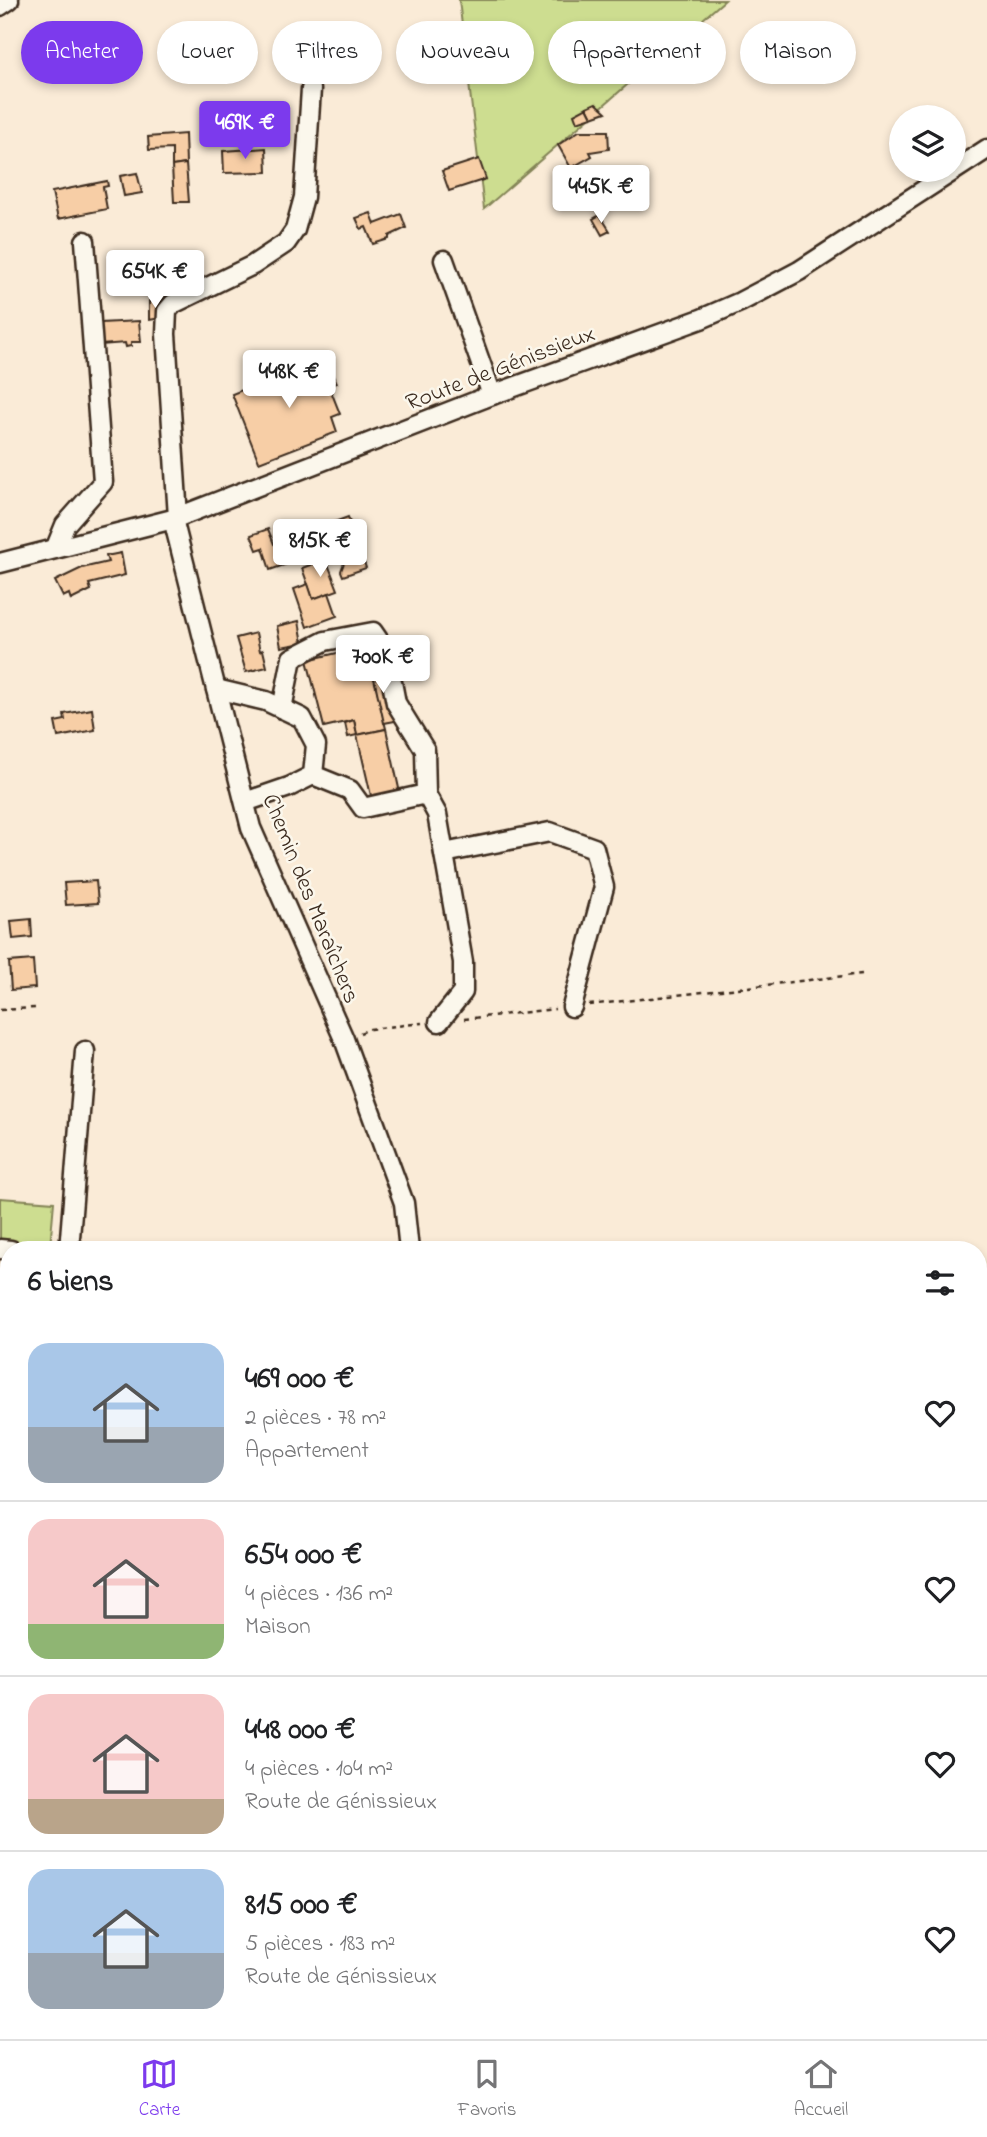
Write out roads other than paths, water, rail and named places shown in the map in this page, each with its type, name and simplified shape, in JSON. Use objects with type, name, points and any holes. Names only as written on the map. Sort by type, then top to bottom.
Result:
[{"type":"street","points":[[0,6],[9,0]]},
{"type":"street","name":"Chemin des Maraîchers","points":[[311,89],[304,197],[295,230],[286,243],[253,265],[173,304],[167,311],[176,518],[251,828],[344,1039],[404,1203],[408,1241]]},
{"type":"street","name":"Route de Génissieux","points":[[0,563],[176,518],[492,395],[701,319],[799,271],[987,149]]},
{"type":"street","points":[[57,547],[65,525],[103,482],[85,241]]},
{"type":"street","points":[[444,260],[492,395]]},
{"type":"street","points":[[282,709],[292,658],[325,641],[373,632],[386,651],[396,703],[425,750],[426,794],[437,814],[463,962],[463,992],[439,1022]]},
{"type":"street","points":[[216,690],[266,701],[302,718],[316,746],[313,775]]},
{"type":"street","points":[[245,803],[313,775],[349,790],[363,808],[426,794]]},
{"type":"street","points":[[444,853],[551,832],[594,848],[604,887],[572,1007]]},
{"type":"street","points":[[70,1241],[85,1051]]}]
